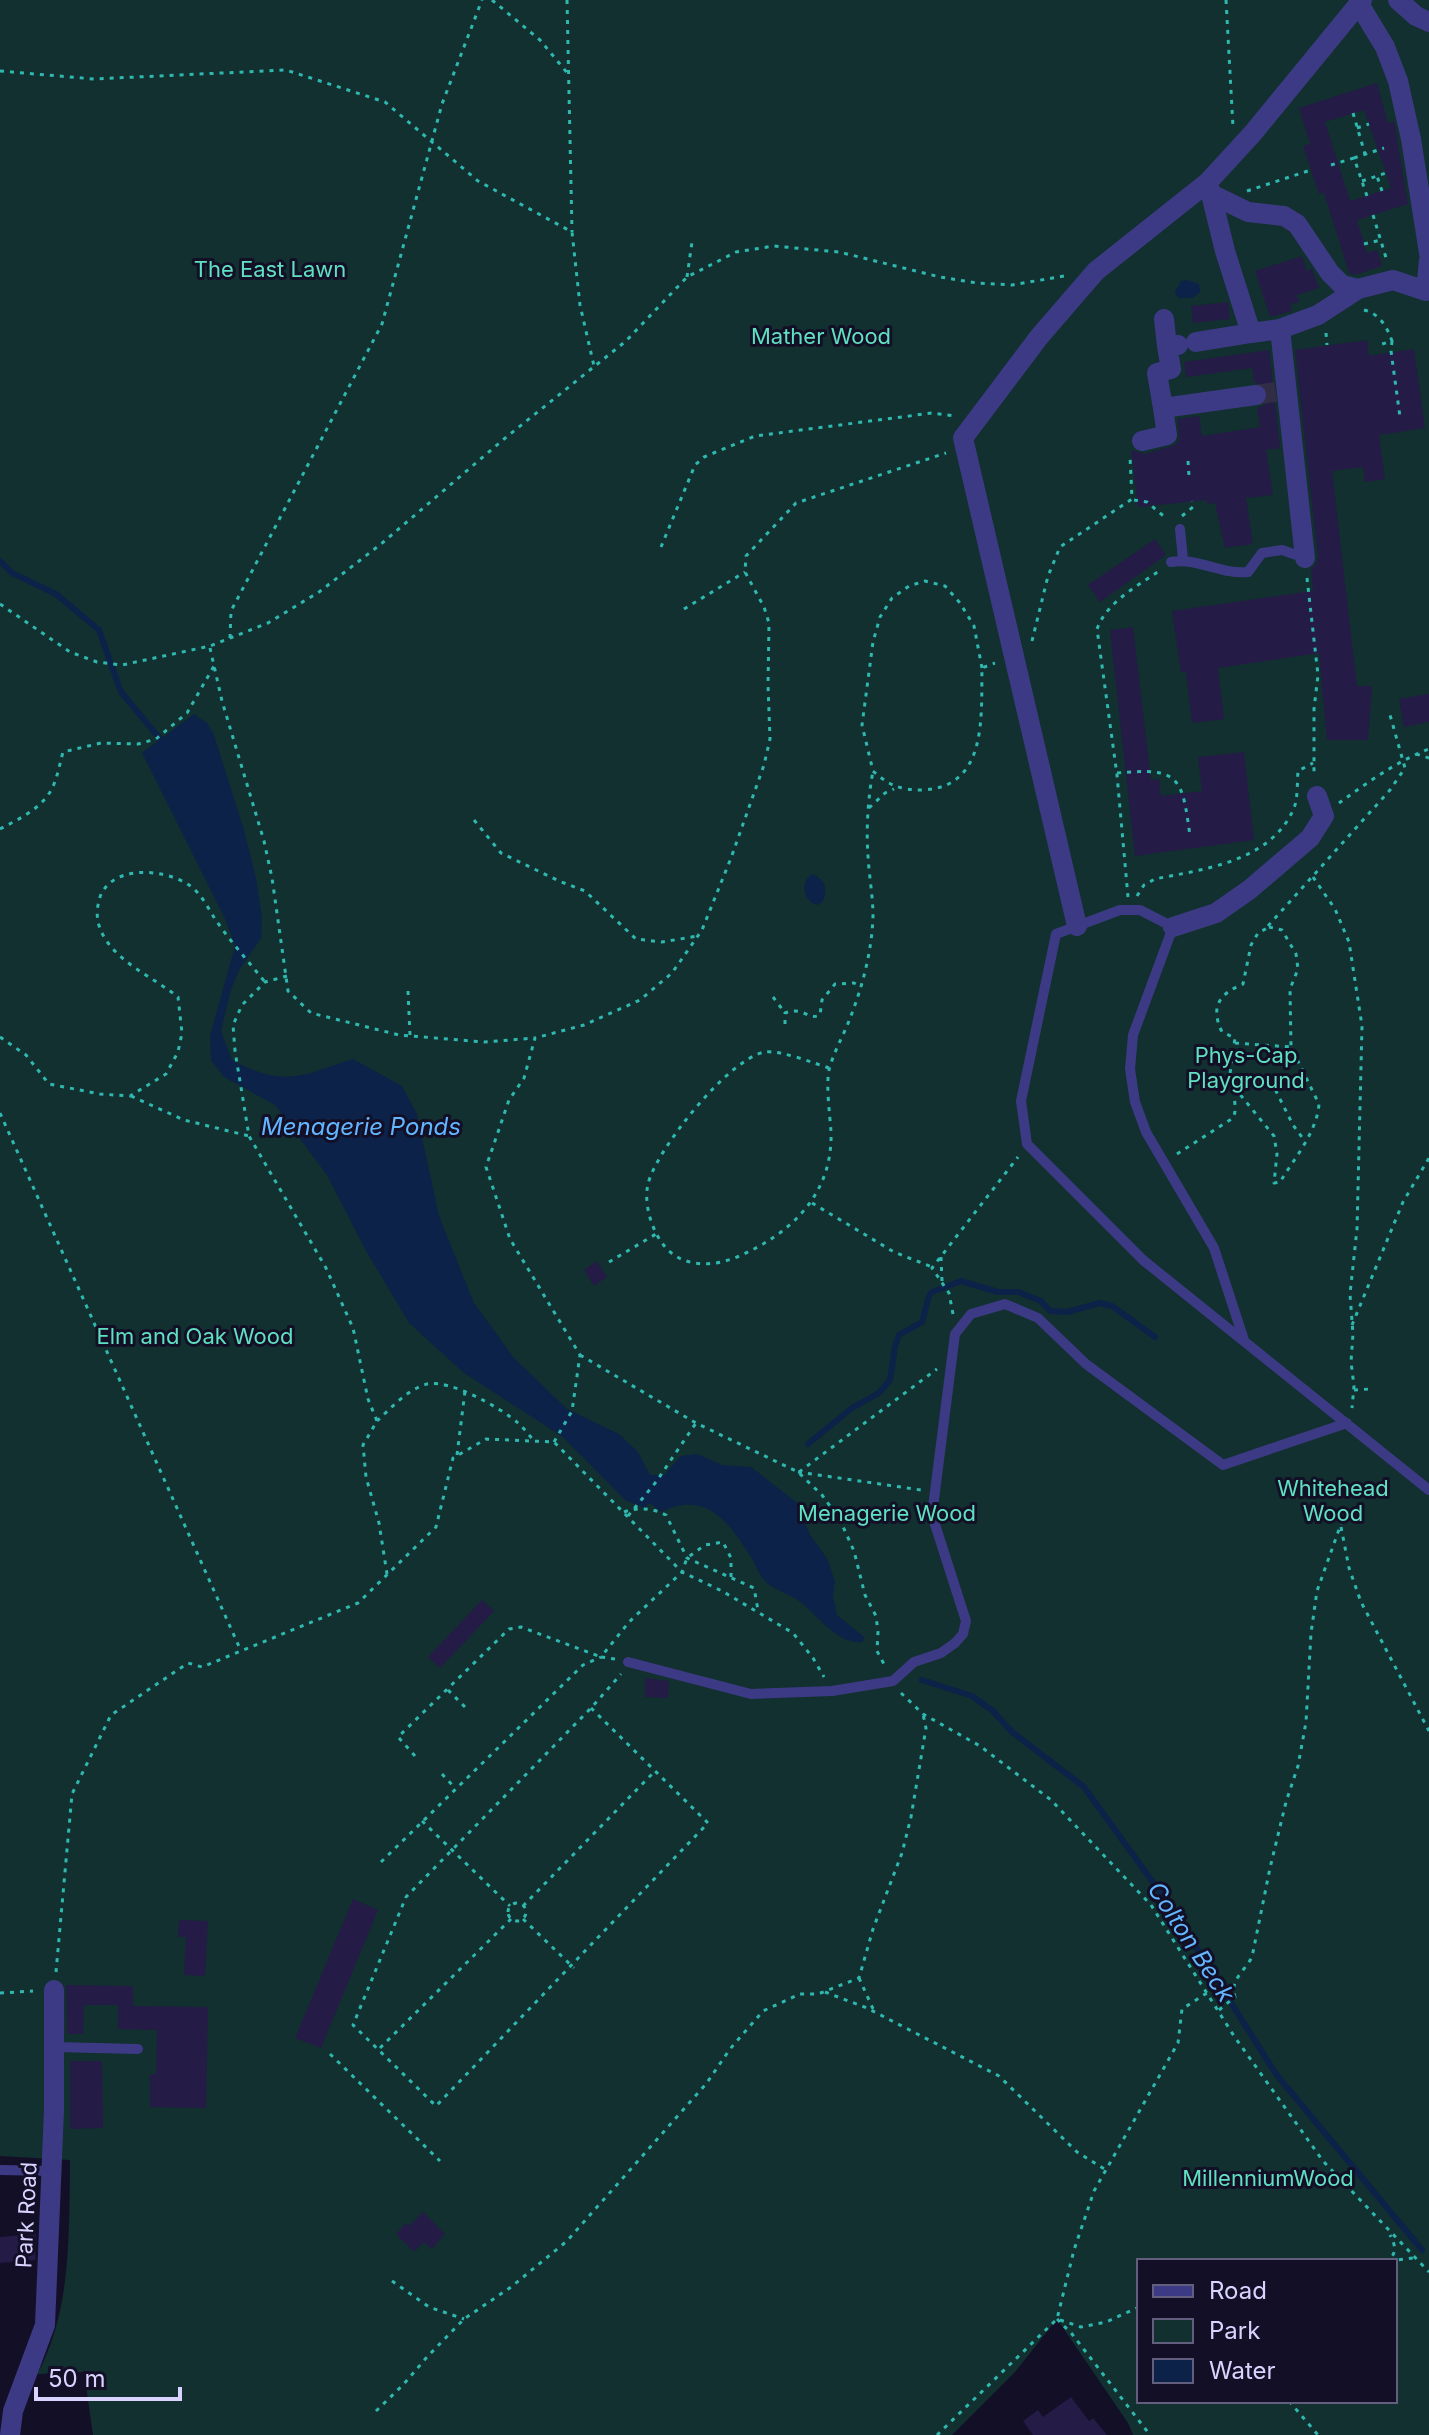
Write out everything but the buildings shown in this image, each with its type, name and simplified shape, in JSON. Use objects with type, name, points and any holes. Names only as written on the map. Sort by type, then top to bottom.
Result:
[{"type":"street","points":[[1398,0],[1416,16],[1429,22]]},
{"type":"street","points":[[1077,926],[966,434],[1039,337],[1096,271],[1210,188],[1233,154],[1361,2],[1385,47],[1398,81],[1411,139],[1429,253]]},
{"type":"street","points":[[1210,188],[1248,212],[1284,216],[1297,224],[1330,273],[1342,285],[1358,289]]},
{"type":"street","points":[[1210,188],[1225,251],[1251,333]]},
{"type":"street","points":[[1182,344],[1280,329],[1318,315],[1358,289],[1393,280],[1428,292],[1429,260]]},
{"type":"street","points":[[1164,319],[1182,344]]},
{"type":"street","points":[[1280,329],[1284,390],[1305,558]]},
{"type":"street","points":[[1142,441],[1167,435],[1157,373],[1171,369],[1182,344]]},
{"type":"street","points":[[1163,408],[1256,395]]},
{"type":"street","points":[[1173,927],[1216,913],[1249,890],[1310,838],[1324,816],[1317,796]]},
{"type":"street","name":"Park Road","points":[[10,2435],[13,2411],[45,2325],[52,2171],[54,1990]]},
{"type":"lane","points":[[1180,529],[1183,559]]},
{"type":"lane","points":[[1171,562],[1183,559],[1234,573],[1248,572],[1262,553],[1282,550],[1305,558]]},
{"type":"lane","points":[[1244,1340],[1214,1248],[1146,1132],[1135,1102],[1130,1069],[1133,1035],[1173,927],[1140,910],[1120,910],[1056,934],[1021,1101],[1027,1144],[1143,1260],[1429,1490]]},
{"type":"lane","points":[[628,1662],[751,1694],[832,1691],[893,1681],[914,1662],[941,1653],[955,1643],[963,1634],[966,1621],[932,1515],[955,1334],[971,1314],[1005,1304],[1038,1318],[1086,1364],[1223,1465],[1347,1423]]},
{"type":"lane","points":[[54,2047],[138,2049]]},
{"type":"lane","points":[[0,2170],[52,2171]]},
{"type":"path","points":[[230,638],[231,611],[382,324],[442,104],[482,0]]},
{"type":"path","points":[[492,0],[540,40],[570,75]]},
{"type":"path","points":[[567,0],[572,232],[580,305],[594,366]]},
{"type":"path","points":[[1226,0],[1233,154]]},
{"type":"path","points":[[0,71],[94,79],[286,70],[385,102],[478,181],[572,232]]},
{"type":"path","points":[[1353,113],[1365,154]]},
{"type":"path","points":[[1357,128],[1369,124]]},
{"type":"path","points":[[1331,165],[1384,148]]},
{"type":"path","points":[[1354,158],[1367,196]]},
{"type":"path","points":[[1240,193],[1311,170]]},
{"type":"path","points":[[1362,181],[1386,173]]},
{"type":"path","points":[[1377,176],[1382,191]]},
{"type":"path","points":[[1373,215],[1393,280]]},
{"type":"path","points":[[1364,244],[1381,240]]},
{"type":"path","points":[[687,277],[692,242]]},
{"type":"path","points":[[0,604],[70,652],[97,662],[122,665],[210,646],[268,623],[319,592],[381,544],[626,341],[687,277],[736,252],[774,246],[839,252],[940,277],[1012,285],[1096,271]]},
{"type":"path","points":[[1334,304],[1343,309],[1371,312],[1382,320],[1392,341],[1400,417]]},
{"type":"path","points":[[1379,345],[1392,341]]},
{"type":"path","points":[[210,646],[222,701],[264,841],[288,991],[311,1013],[410,1036],[484,1042],[535,1038],[584,1025],[640,1000],[672,973],[698,936],[731,858],[770,739],[769,623],[745,572],[746,556],[796,503],[944,455],[966,434],[954,414],[932,413],[755,436],[704,457],[695,465],[661,547]]},
{"type":"path","points":[[1132,499],[1129,448],[1138,446],[1142,441]]},
{"type":"path","points":[[1188,461],[1189,476]]},
{"type":"path","points":[[982,668],[1017,655],[1060,547],[1132,499]]},
{"type":"path","points":[[1132,499],[1147,502],[1173,524],[1193,507],[1192,501]]},
{"type":"path","points":[[1129,910],[1144,885],[1155,879],[1251,855],[1286,822],[1295,806],[1298,771],[1313,763],[1318,675],[1305,558]]},
{"type":"path","points":[[1129,910],[1117,773],[1097,629],[1103,615],[1114,605],[1171,562]]},
{"type":"path","points":[[684,609],[745,572]]},
{"type":"path","points":[[829,1068],[801,1058],[766,1052],[743,1061],[720,1081],[658,1159],[647,1186],[649,1214],[656,1234],[669,1251],[685,1261],[702,1264],[722,1263],[759,1248],[812,1203],[826,1177],[832,1150],[829,1068],[865,975],[873,916],[867,853],[873,771],[862,725],[873,642],[880,617],[892,598],[909,586],[925,581],[945,586],[974,626],[982,668],[981,725],[974,754],[967,771],[956,781],[935,789],[896,788],[873,771]]},
{"type":"path","points":[[0,829],[33,812],[53,787],[63,752],[101,743],[138,744],[156,739],[187,713],[214,666]]},
{"type":"path","points":[[1264,930],[1390,790],[1405,768],[1390,715]]},
{"type":"path","points":[[1324,816],[1374,779],[1429,749]]},
{"type":"path","points":[[1416,754],[1429,758]]},
{"type":"path","points":[[1117,773],[1153,771],[1167,774],[1179,783],[1184,795],[1190,836]]},
{"type":"path","points":[[869,808],[885,793],[896,788]]},
{"type":"path","points":[[474,820],[501,853],[585,891],[636,939],[662,942],[698,936]]},
{"type":"path","points":[[130,1096],[166,1074],[178,1052],[182,1033],[178,997],[117,955],[98,924],[101,892],[116,877],[151,873],[174,877],[192,887],[265,982]]},
{"type":"path","points":[[1313,877],[1335,909],[1349,942],[1362,1026],[1357,1229],[1350,1294],[1354,1402],[1347,1423]]},
{"type":"path","points":[[1269,927],[1282,930],[1296,954],[1298,969],[1290,989],[1291,1047],[1319,1104],[1305,1142],[1280,1182],[1274,1183],[1277,1154],[1274,1136],[1229,1081],[1235,1038],[1222,1032],[1218,1022],[1218,1004],[1231,989],[1243,984],[1251,945],[1258,933],[1264,930],[1269,927]]},
{"type":"path","points":[[287,976],[265,982],[242,1005],[233,1025],[249,1136],[326,1268],[353,1328],[368,1399],[377,1421]]},
{"type":"path","points":[[785,1013],[799,1010],[816,1017],[820,1015],[822,1000],[835,984],[854,983],[861,987]]},
{"type":"path","points":[[408,991],[410,1036]]},
{"type":"path","points":[[773,997],[785,1013],[785,1024]]},
{"type":"path","points":[[0,1037],[26,1055],[49,1084],[100,1094],[130,1096],[184,1120],[249,1136]]},
{"type":"path","points":[[535,1038],[524,1078],[509,1100],[486,1167],[510,1239],[580,1355],[696,1423],[798,1472],[935,1492]]},
{"type":"path","points":[[1234,1043],[1291,1047]]},
{"type":"path","points":[[1271,1081],[1305,1142]]},
{"type":"path","points":[[1163,1162],[1233,1118],[1236,1089]]},
{"type":"path","points":[[0,1113],[241,1651]]},
{"type":"path","points":[[932,1268],[1027,1144]]},
{"type":"path","points":[[1352,1326],[1403,1202],[1429,1158]]},
{"type":"path","points":[[812,1203],[894,1252],[932,1268],[949,1293]]},
{"type":"path","points":[[609,1262],[656,1234]]},
{"type":"path","points":[[941,1257],[942,1281]]},
{"type":"path","points":[[554,1442],[572,1411],[580,1355]]},
{"type":"path","points":[[798,1472],[952,1357]]},
{"type":"path","points":[[387,1574],[379,1523],[366,1477],[363,1445],[377,1421],[406,1395],[429,1383],[465,1391],[490,1404],[518,1423],[534,1441]]},
{"type":"path","points":[[1354,1390],[1370,1389]]},
{"type":"path","points":[[457,1455],[465,1391]]},
{"type":"path","points":[[626,1514],[656,1482],[696,1423]]},
{"type":"path","points":[[0,1993],[54,1990],[72,1794],[111,1715],[188,1663],[202,1667],[358,1603],[436,1527],[453,1458],[486,1439],[554,1442],[682,1572],[722,1591],[793,1633],[813,1658],[832,1691]]},
{"type":"path","points":[[798,1472],[822,1495],[840,1520],[854,1551],[865,1595],[876,1616],[877,1651],[902,1695],[923,1714],[980,1746],[1051,1800],[1151,1905],[1218,2011],[1323,2161],[1429,2272]]},
{"type":"path","points":[[635,1507],[666,1515],[687,1558],[754,1588],[758,1612]]},
{"type":"path","points":[[1218,2011],[1235,1997],[1234,1981],[1252,1957],[1306,1722],[1311,1633],[1317,1591],[1341,1524],[1349,1568],[1361,1602],[1429,1731]]},
{"type":"path","points":[[381,1862],[583,1665],[601,1657],[629,1622],[682,1572],[687,1558],[705,1545],[723,1542],[731,1558],[731,1579]]},
{"type":"path","points":[[415,1756],[398,1737],[509,1629],[521,1627],[601,1657],[628,1662],[617,1681],[406,1897],[353,2025],[436,2106],[708,1823],[591,1708]]},
{"type":"path","points":[[447,1689],[468,1710]]},
{"type":"path","points":[[874,2012],[859,1978],[873,1929],[902,1853],[911,1817],[926,1728],[923,1714]]},
{"type":"path","points":[[523,1906],[655,1771]]},
{"type":"path","points":[[442,1774],[455,1788]]},
{"type":"path","points":[[422,1821],[510,1906]]},
{"type":"path","points":[[515,1903],[523,1906],[526,1911],[523,1919],[511,1919],[508,1912],[510,1906],[515,1903]]},
{"type":"path","points":[[378,2050],[511,1919]]},
{"type":"path","points":[[523,1919],[572,1966]]},
{"type":"path","points":[[376,2411],[464,2319],[511,2287],[567,2241],[706,2084],[730,2049],[763,2011],[800,1994],[825,1991],[859,1978]]},
{"type":"path","points":[[825,1991],[874,2012],[999,2076],[1077,2152],[1106,2170]]},
{"type":"path","points":[[937,2435],[1057,2319],[1094,2191],[1178,2043],[1182,2009],[1207,1993]]},
{"type":"path","points":[[330,2054],[440,2161]]},
{"type":"path","points":[[1388,2231],[1395,2251],[1390,2259]]},
{"type":"path","points":[[1397,2260],[1413,2258]]},
{"type":"path","points":[[392,2281],[429,2307],[464,2319]]},
{"type":"path","points":[[1057,2319],[1081,2327],[1106,2322],[1137,2308]]},
{"type":"path","points":[[1057,2319],[1150,2435]]},
{"type":"path","points":[[1291,2403],[1318,2435]]},
{"type":"green space","points":[[0,0],[1429,0],[1429,2435],[1133,2435],[1057,2319],[1015,2372],[952,2435],[93,2435],[84,2372],[37,2374],[57,2324],[63,2298],[70,2160],[0,2156]]},
{"type":"water","points":[[1181,281],[1199,284],[1200,292],[1193,298],[1178,298],[1175,291]]},
{"type":"water","name":"Menagerie Ponds","points":[[194,714],[208,724],[214,735],[244,830],[262,916],[261,938],[239,970],[221,1031],[232,1060],[265,1074],[292,1076],[353,1059],[402,1086],[417,1114],[439,1216],[474,1303],[514,1358],[567,1409],[619,1434],[638,1452],[650,1475],[664,1475],[681,1456],[697,1454],[722,1465],[751,1467],[796,1502],[811,1536],[828,1560],[835,1582],[833,1596],[837,1615],[864,1637],[863,1642],[837,1635],[802,1603],[765,1581],[732,1530],[713,1512],[690,1505],[661,1512],[650,1503],[644,1508],[625,1500],[563,1437],[464,1373],[409,1323],[365,1249],[327,1175],[275,1105],[224,1077],[211,1060],[210,1036],[235,946],[225,919],[142,753]]},
{"type":"water","points":[[813,874],[823,882],[825,889],[822,902],[817,905],[808,899],[804,891],[806,881]]},
{"type":"waterway","name":"Colton Beck","points":[[0,561],[12,573],[56,594],[99,630],[121,692],[160,739]]},
{"type":"waterway","points":[[808,1444],[852,1408],[879,1393],[890,1380],[899,1335],[922,1322],[932,1292],[961,1281],[998,1292],[1018,1292],[1041,1301],[1050,1311],[1067,1312],[1100,1303],[1112,1306],[1155,1337]]},
{"type":"waterway","name":"Colton Beck","points":[[922,1680],[972,1696],[993,1711],[1012,1732],[1084,1787],[1168,1903],[1276,2074],[1422,2250]]},
{"type":"tunnel","points":[[1256,395],[1281,391]]},
{"type":"park label","name":"The East Lawn","points":[[270,269]]},
{"type":"park label","name":"Mather Wood","points":[[821,336]]},
{"type":"park label","name":"Phys-Cap Playground","points":[[1246,1068]]},
{"type":"park label","name":"Elm and Oak Wood","points":[[195,1336]]},
{"type":"park label","name":"Whitehead Wood","points":[[1333,1500]]},
{"type":"park label","name":"Menagerie Wood","points":[[887,1513]]},
{"type":"park label","name":"MillenniumWood","points":[[1268,2178]]}]
